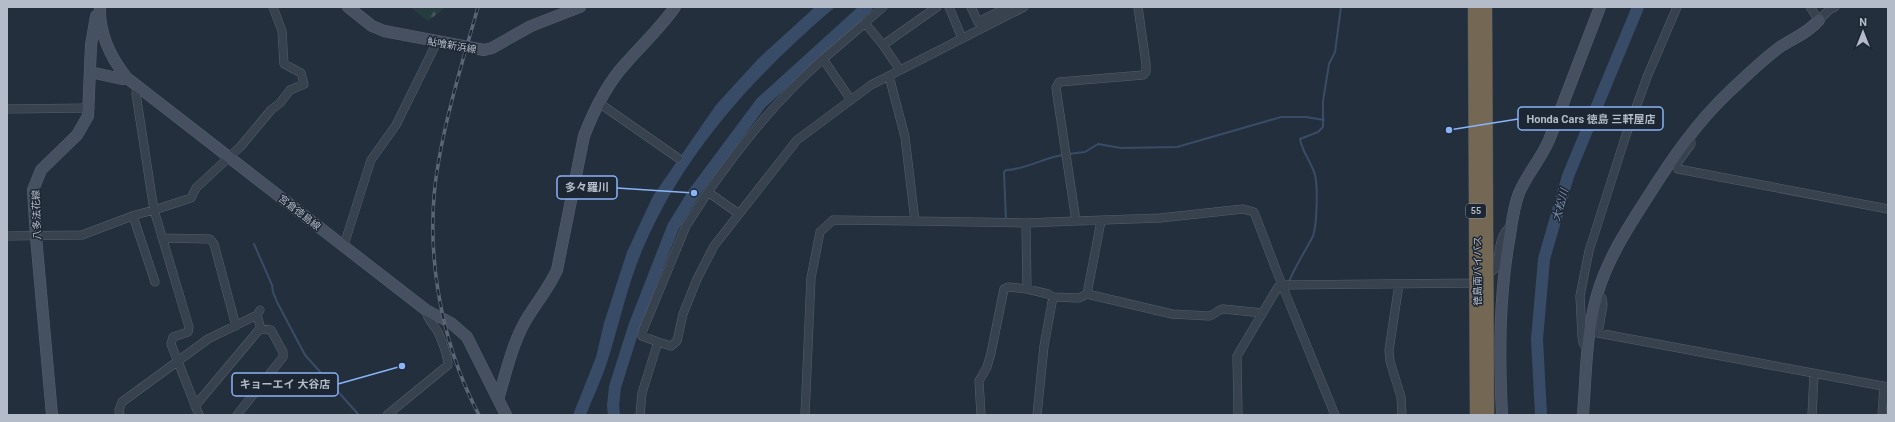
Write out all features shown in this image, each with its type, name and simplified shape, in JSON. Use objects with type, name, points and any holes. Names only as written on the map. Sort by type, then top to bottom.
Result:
[{"type":"highway","name":"徳島南バイパス","points":[[1475,7],[1487,415]]},
{"type":"highway","name":"徳島南バイパス","points":[[1477,415],[1482,279],[1485,7]]},
{"type":"street","points":[[7,236],[36,237],[82,235],[133,216],[191,198],[203,180],[230,158],[254,133],[270,110],[280,103],[290,90],[304,84],[301,73],[284,64],[282,31],[273,7]]},
{"type":"street","name":"鮎喰新浜線","points":[[348,7],[372,26],[384,31],[475,50],[492,48],[531,26],[580,7]]},
{"type":"street","points":[[498,399],[520,332],[551,284],[557,270],[584,136],[599,103],[626,63],[649,40],[675,7]]},
{"type":"street","points":[[883,7],[823,59],[771,110],[742,144],[686,226],[643,330],[642,336],[671,346],[677,342],[684,314],[697,279],[718,240],[797,140],[871,85],[1024,7]]},
{"type":"street","points":[[883,45],[937,7]]},
{"type":"street","points":[[949,7],[962,38]]},
{"type":"street","points":[[971,7],[978,22],[1008,7]]},
{"type":"street","points":[[1076,221],[1056,88],[1059,82],[1143,75],[1146,72],[1146,64],[1138,7]]},
{"type":"street","points":[[1502,415],[1499,363],[1501,304],[1511,227],[1519,194],[1544,151],[1600,7]]},
{"type":"street","points":[[1588,350],[1583,343],[1582,337],[1580,296],[1590,251],[1625,138],[1647,77],[1677,7]]},
{"type":"street","points":[[1810,7],[1819,20]]},
{"type":"street","points":[[1583,415],[1588,350],[1597,295],[1615,249],[1667,166],[1690,134],[1709,112],[1758,65],[1780,47],[1806,33],[1829,10],[1835,7]]},
{"type":"street","name":"宮倉徳島線","points":[[100,10],[108,48],[127,78],[426,310],[451,323],[467,337],[506,415]]},
{"type":"street","name":"八多法花線","points":[[52,415],[33,190],[41,170],[77,135],[84,126],[90,108],[91,45],[96,16],[100,10]]},
{"type":"street","points":[[865,22],[900,70]]},
{"type":"street","points":[[344,246],[371,160],[396,125],[437,42]]},
{"type":"street","points":[[823,59],[851,100]]},
{"type":"street","points":[[90,72],[122,79],[127,78]]},
{"type":"street","points":[[889,76],[905,138],[915,220]]},
{"type":"street","points":[[138,88],[136,94],[154,210],[189,327],[188,332],[173,337],[171,340],[176,362],[199,415]]},
{"type":"street","points":[[599,103],[678,158]]},
{"type":"street","points":[[7,109],[90,108]]},
{"type":"street","points":[[1690,134],[1691,144],[1677,163],[1678,169],[1888,209]]},
{"type":"street","points":[[708,192],[739,214]]},
{"type":"street","points":[[805,415],[811,278],[820,232],[833,220],[915,220],[1026,223],[1160,218],[1249,209],[1258,217],[1282,285],[1335,415]]},
{"type":"street","points":[[133,216],[155,282]]},
{"type":"street","points":[[981,415],[979,381],[987,367],[991,353],[1004,289],[1008,286],[1048,294],[1053,297],[1084,297],[1087,294],[1101,221]]},
{"type":"street","points":[[1026,223],[1027,289]]},
{"type":"street","points":[[1238,415],[1237,356],[1278,287],[1282,285],[1399,284],[1482,279],[1497,267],[1503,234],[1511,227]]},
{"type":"street","points":[[162,238],[210,239],[214,244],[236,326]]},
{"type":"street","points":[[1399,284],[1389,350],[1401,397],[1402,415]]},
{"type":"street","points":[[1087,294],[1172,314],[1209,316],[1214,315],[1218,310],[1223,309],[1263,313]]},
{"type":"street","points":[[1597,295],[1602,298],[1603,305],[1598,333],[1886,387],[1882,415]]},
{"type":"street","points":[[1037,415],[1044,346],[1053,297]]},
{"type":"street","points":[[387,415],[448,365],[448,356],[437,331],[426,317],[426,310]]},
{"type":"street","points":[[120,415],[119,410],[122,402],[208,339],[236,326],[258,313],[262,329]]},
{"type":"street","points":[[195,406],[258,331],[262,329],[270,330],[283,352],[282,357],[237,415]]},
{"type":"street","points":[[640,415],[642,393],[658,342]]},
{"type":"street","points":[[1812,415],[1814,374]]},
{"type":"green space","points":[[410,7],[446,7],[428,21]]},
{"type":"water","points":[[815,7],[835,7],[778,59],[751,87],[725,116],[680,178],[661,211],[644,246],[630,285],[608,361],[586,415],[573,415],[596,357],[604,323],[627,252],[653,196],[716,105],[758,59]]},
{"type":"waterway","points":[[614,415],[613,406],[615,387],[634,327],[673,227],[694,193],[761,103],[867,7]]},
{"type":"waterway","points":[[1289,282],[1313,236],[1316,215],[1317,188],[1315,175],[1300,139],[1318,132],[1323,127],[1323,101],[1329,64],[1335,52],[1341,7]]},
{"type":"waterway","name":"大松川","points":[[1541,415],[1537,339],[1544,259],[1568,176],[1638,7]]},
{"type":"waterway","points":[[1068,154],[1085,152],[1098,144],[1121,148],[1177,147],[1281,117],[1306,117],[1324,120]]},
{"type":"waterway","points":[[1006,220],[1004,172],[1006,170],[1021,168],[1049,158],[1064,155]]},
{"type":"waterway","points":[[254,244],[272,285],[277,302],[305,355],[359,415]]},
{"type":"railway","points":[[478,7],[447,121],[439,159],[434,191],[433,224],[434,257],[438,290],[445,323],[465,386],[479,415]]},
{"type":"place","name":"Honda Cars 徳島 三軒屋店","points":[[1449,130]]},
{"type":"place","name":"多々羅川","points":[[694,193]]},
{"type":"place","name":"キョーエイ 大谷店","points":[[402,366]]}]
